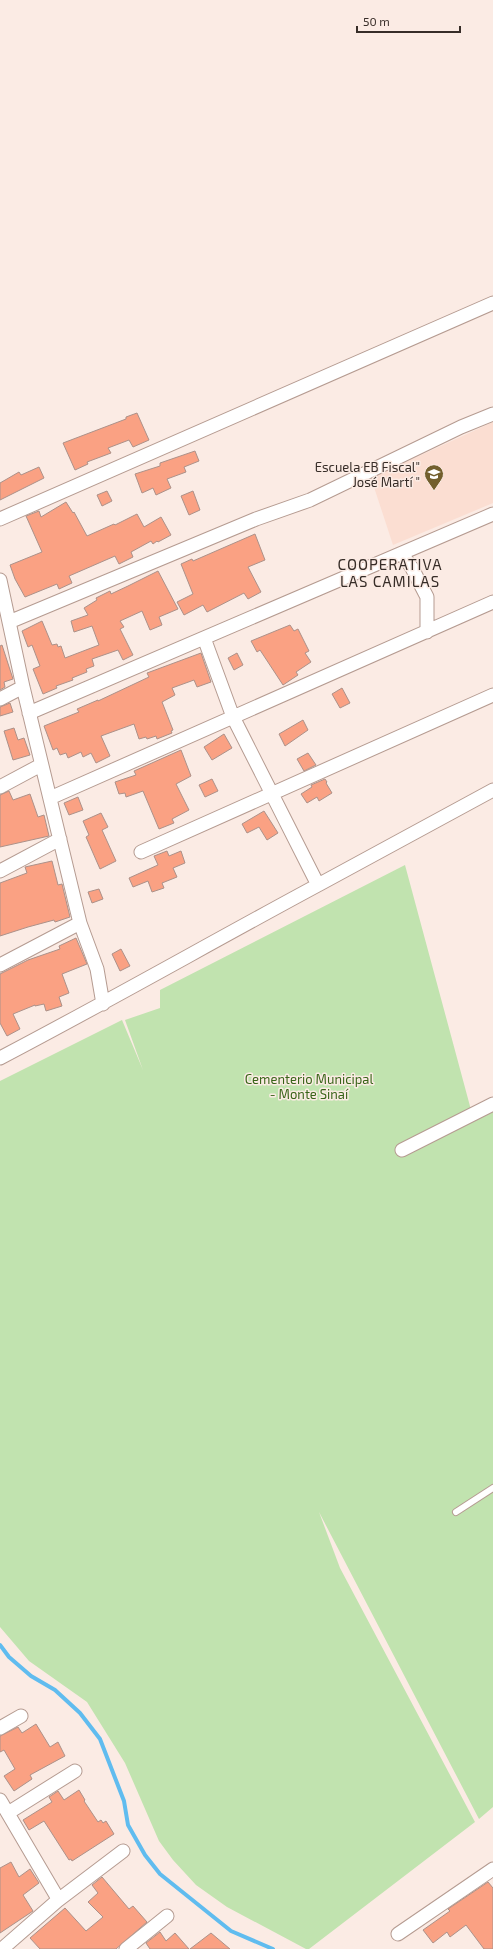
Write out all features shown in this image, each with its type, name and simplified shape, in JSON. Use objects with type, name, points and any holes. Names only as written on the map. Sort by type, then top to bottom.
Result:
[{"type":"street","points":[[0,519],[493,303]]},
{"type":"street","points":[[8,622],[256,519],[310,500],[461,427],[493,414]]},
{"type":"street","points":[[29,713],[493,514]]},
{"type":"street","points":[[402,554],[412,568],[427,597],[427,632]]},
{"type":"street","points":[[0,580],[3,609],[8,622],[80,923],[96,969],[103,1004]]},
{"type":"street","points":[[50,798],[493,602]]},
{"type":"street","points":[[204,638],[233,717],[318,885]]},
{"type":"street","points":[[0,699],[23,687]]},
{"type":"street","points":[[141,852],[493,695]]},
{"type":"street","points":[[0,787],[42,765]]},
{"type":"street","points":[[0,1058],[103,1004],[167,966],[493,790]]},
{"type":"street","points":[[0,871],[60,839]]},
{"type":"street","points":[[0,965],[80,923]]},
{"type":"street","points":[[402,1150],[493,1104]]},
{"type":"street","points":[[0,1728],[21,1716]]},
{"type":"street","points":[[8,1813],[75,1771]]},
{"type":"street","points":[[0,1800],[57,1897],[57,1901]]},
{"type":"street","points":[[2,1949],[57,1901],[123,1851]]},
{"type":"street","points":[[398,1934],[493,1866]]},
{"type":"street","points":[[126,1949],[167,1916]]},
{"type":"lane","points":[[456,1512],[493,1488]]},
{"type":"shaded area","name":"Escuela EB Fiscal\" José Martí \"","points":[[493,422],[493,503],[393,545],[371,478]]},
{"type":"green space","name":"Cementerio Municipal - Monte Sinaí","points":[[405,865],[474,1121],[493,1112],[493,1807],[479,1819],[319,1512],[340,1568],[475,1822],[309,1949],[306,1949],[227,1907],[196,1885],[173,1860],[159,1841],[125,1763],[87,1702],[29,1661],[0,1627],[0,1081],[122,1020],[143,1070],[125,1020],[160,1008],[160,990]]},
{"type":"building","points":[[137,413],[149,440],[133,447],[129,440],[108,448],[111,453],[87,462],[88,464],[75,470],[63,443],[126,419],[126,417]]},
{"type":"building","points":[[195,451],[199,461],[184,467],[186,472],[167,479],[171,488],[156,495],[153,488],[142,493],[135,474],[160,466],[160,463]]},
{"type":"building","points":[[39,467],[44,478],[0,500],[0,483],[19,472],[21,475]]},
{"type":"building","points":[[107,491],[112,501],[102,506],[97,495]]},
{"type":"building","points":[[193,491],[200,510],[189,515],[181,496]]},
{"type":"building","points":[[66,502],[73,513],[74,512],[87,536],[114,524],[115,525],[137,514],[144,527],[161,517],[171,535],[153,544],[151,541],[131,552],[133,557],[119,564],[115,556],[69,576],[72,583],[59,589],[57,584],[25,597],[15,579],[10,565],[42,552],[26,516],[39,511],[41,517]]},
{"type":"building","points":[[255,534],[265,560],[248,567],[261,592],[248,599],[244,593],[207,612],[203,605],[184,615],[177,602],[193,594],[181,564],[192,559],[193,561]]},
{"type":"building","points":[[158,571],[178,609],[159,617],[162,625],[150,630],[142,611],[120,621],[124,627],[120,629],[133,655],[123,660],[118,650],[92,659],[94,666],[86,669],[87,672],[72,678],[73,680],[56,686],[57,688],[43,694],[33,669],[40,666],[32,645],[28,647],[22,631],[42,621],[52,645],[57,644],[58,647],[61,646],[65,658],[99,645],[92,626],[74,632],[71,621],[88,615],[84,608],[97,600],[96,598],[110,591],[111,594]]},
{"type":"building","points":[[290,625],[294,631],[298,629],[309,651],[305,653],[311,662],[296,672],[298,675],[283,685],[260,650],[257,652],[251,641]]},
{"type":"building","points":[[2,645],[13,679],[4,682],[5,687],[0,690],[0,646]]},
{"type":"building","points":[[201,653],[211,682],[197,687],[194,680],[172,688],[175,695],[162,702],[173,730],[171,731],[172,733],[157,739],[156,736],[147,739],[146,737],[139,739],[134,724],[101,736],[110,756],[96,763],[91,753],[83,757],[81,752],[68,758],[66,753],[60,755],[57,748],[53,750],[44,726],[79,712],[77,709],[98,701],[149,677],[147,673]]},
{"type":"building","points":[[237,653],[243,665],[234,670],[228,658]]},
{"type":"building","points":[[342,688],[350,703],[340,708],[332,694]]},
{"type":"building","points":[[10,703],[13,712],[0,716],[0,707]]},
{"type":"building","points":[[303,720],[308,730],[285,746],[279,734]]},
{"type":"building","points":[[14,728],[18,740],[24,738],[30,755],[13,760],[4,731]]},
{"type":"building","points":[[224,734],[232,748],[212,760],[204,747]]},
{"type":"building","points":[[181,750],[191,776],[176,784],[189,810],[172,819],[174,823],[159,829],[143,791],[126,797],[125,793],[119,794],[115,782],[136,775],[134,771]]},
{"type":"building","points":[[308,753],[316,765],[304,771],[297,759]]},
{"type":"building","points":[[212,779],[218,791],[205,797],[199,785]]},
{"type":"building","points":[[325,779],[332,793],[319,801],[317,797],[307,803],[301,794],[312,787],[311,785]]},
{"type":"building","points":[[9,791],[13,800],[30,794],[38,817],[44,815],[49,836],[0,847],[0,795]]},
{"type":"building","points":[[78,797],[83,810],[69,815],[64,803]]},
{"type":"building","points":[[264,811],[278,833],[267,840],[259,827],[247,833],[242,824]]},
{"type":"building","points":[[101,813],[108,827],[102,830],[116,861],[100,869],[86,837],[89,835],[83,821]]},
{"type":"building","points":[[167,851],[169,856],[181,851],[185,863],[173,868],[177,877],[162,883],[164,888],[152,892],[148,881],[133,887],[129,878],[158,865],[154,856]]},
{"type":"building","points":[[52,861],[58,885],[62,884],[70,917],[55,922],[54,920],[28,927],[0,936],[0,883],[27,873],[25,867]]},
{"type":"building","points":[[99,889],[103,899],[92,903],[88,892]]},
{"type":"building","points":[[76,938],[87,964],[62,974],[69,993],[59,997],[62,1006],[46,1011],[44,1004],[35,1005],[13,1014],[20,1029],[7,1036],[0,1023],[0,974],[28,960],[60,949],[59,946]]},
{"type":"building","points":[[121,949],[130,966],[120,971],[112,954]]},
{"type":"building","points":[[36,1724],[50,1747],[58,1742],[65,1756],[30,1775],[32,1779],[14,1791],[4,1776],[15,1769],[4,1750],[0,1752],[0,1736],[18,1727],[22,1733]]},
{"type":"building","points":[[79,1790],[85,1800],[84,1801],[98,1822],[101,1820],[103,1823],[106,1821],[114,1834],[72,1861],[71,1859],[69,1860],[44,1821],[29,1830],[23,1820],[52,1802],[49,1797],[58,1791],[64,1800]]},
{"type":"building","points":[[11,1862],[19,1877],[30,1869],[39,1883],[23,1895],[33,1911],[0,1933],[0,1868]]},
{"type":"building","points":[[102,1877],[129,1909],[133,1906],[147,1922],[116,1949],[40,1949],[30,1938],[65,1908],[86,1931],[103,1917],[88,1902],[98,1893],[92,1885]]},
{"type":"building","points":[[488,1882],[493,1888],[493,1949],[484,1949],[466,1925],[450,1937],[447,1932],[433,1943],[423,1930],[450,1911],[448,1909]]},
{"type":"building","points":[[160,1932],[166,1941],[175,1933],[189,1949],[150,1949],[146,1943]]},
{"type":"building","points":[[211,1933],[230,1949],[190,1949]]},
{"type":"waterway","points":[[0,1645],[9,1657],[31,1676],[55,1690],[80,1713],[100,1739],[124,1801],[128,1825],[145,1855],[160,1874],[231,1931],[273,1949]]},
{"type":"place","name":"Escuela EB Fiscal\" José Martí \"","points":[[434,491]]},
{"type":"district","name":"COOPERATIVA LAS CAMILAS","points":[[390,574]]}]
